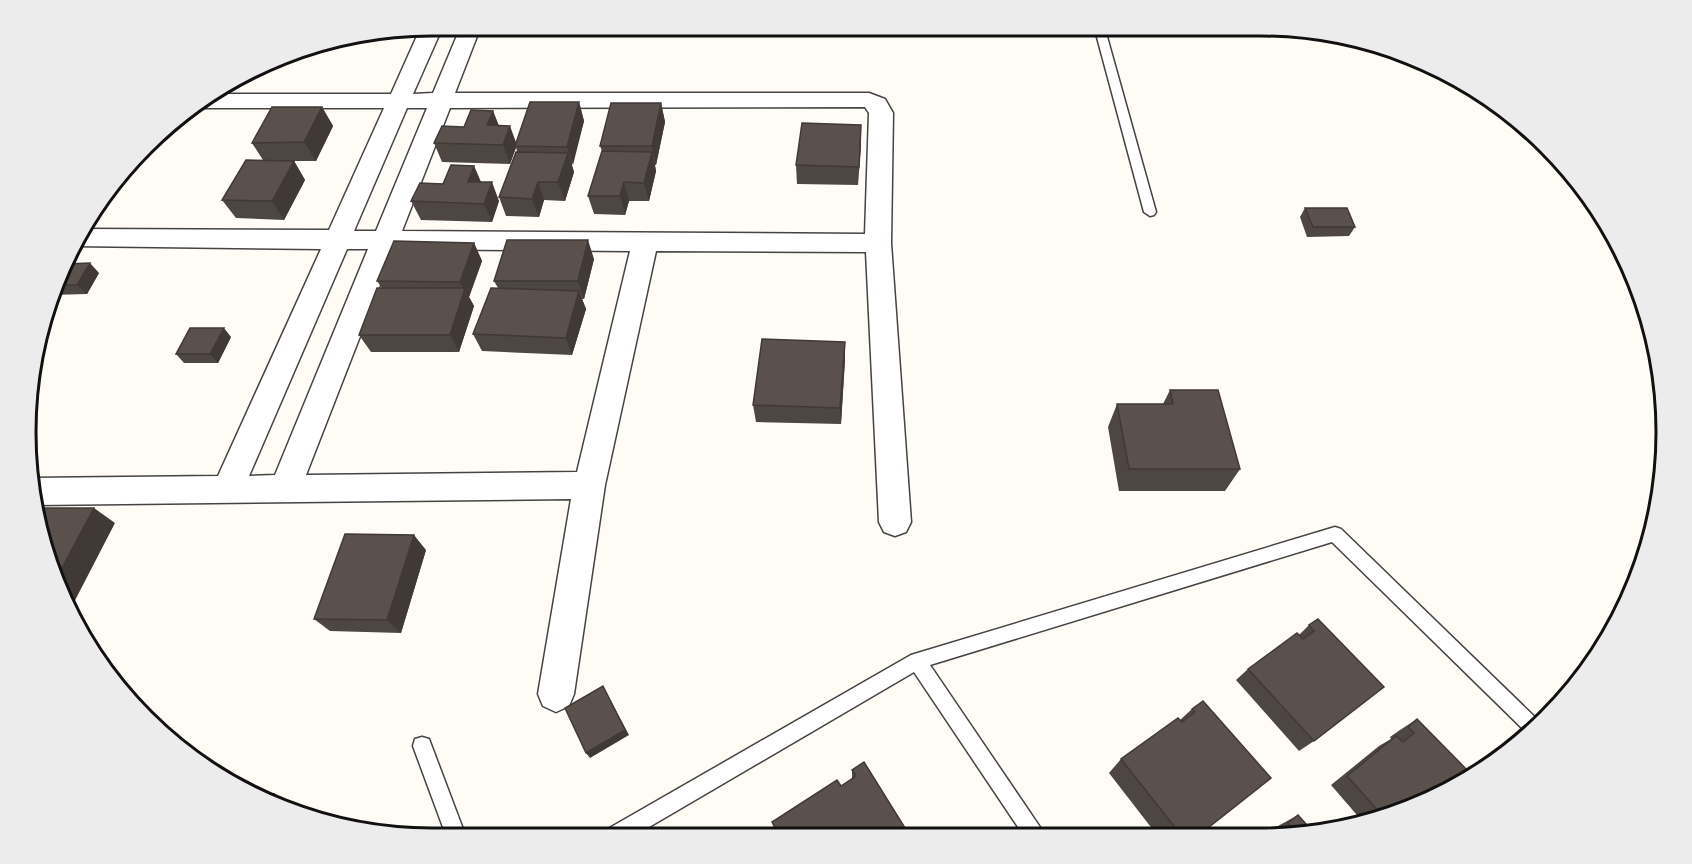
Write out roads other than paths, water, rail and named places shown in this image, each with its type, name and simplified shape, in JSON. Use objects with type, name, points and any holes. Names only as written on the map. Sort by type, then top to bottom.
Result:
[{"type":"street","points":[[227,490],[428,36]]},
{"type":"street","points":[[285,489],[467,36]]},
{"type":"street","points":[[215,101],[869,100],[877,104],[881,113],[878,243],[895,522]]},
{"type":"street","points":[[87,238],[878,243]]},
{"type":"street","points":[[556,694],[588,485],[645,240]]},
{"type":"street","points":[[41,492],[588,485]]},
{"type":"lane","points":[[1102,36],[1150,212]]},
{"type":"lane","points":[[629,828],[917,661],[1335,534],[1529,723]]},
{"type":"lane","points":[[917,661],[1031,828]]},
{"type":"lane","points":[[422,746],[453,828]]}]
